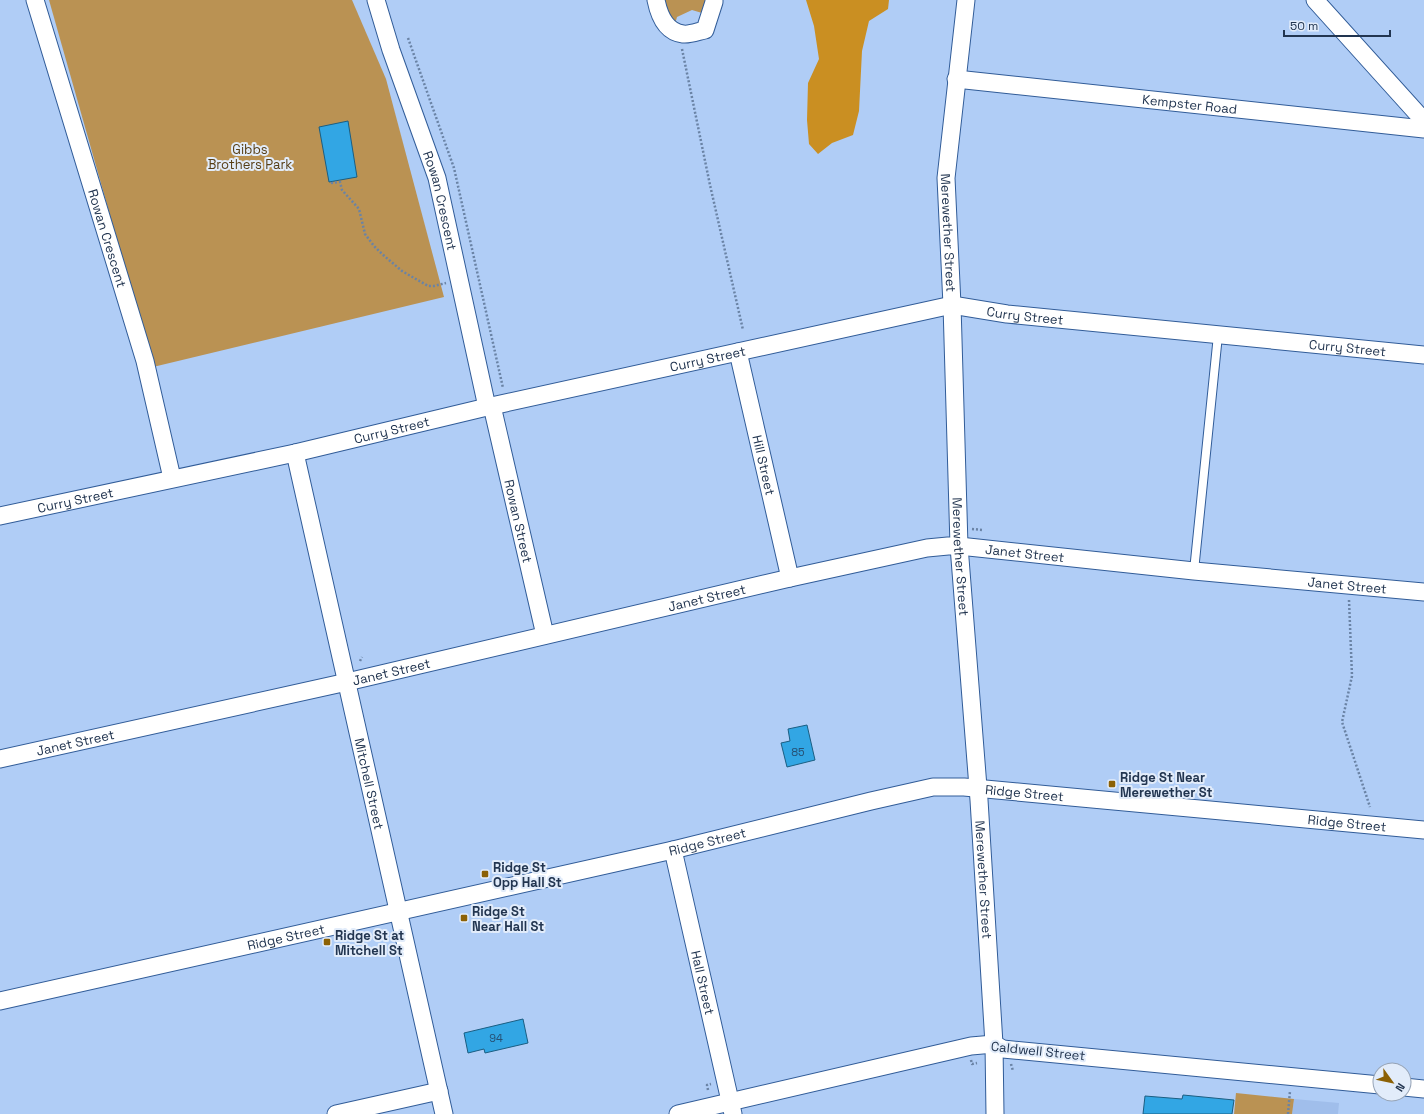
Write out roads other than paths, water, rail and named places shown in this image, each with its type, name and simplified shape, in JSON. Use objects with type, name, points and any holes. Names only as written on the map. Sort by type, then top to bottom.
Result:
[{"type":"street","name":"Rowan Crescent","points":[[35,0],[145,361],[172,478]]},
{"type":"street","name":"Rowan Crescent","points":[[376,0],[391,50],[437,178],[490,407]]},
{"type":"street","points":[[656,0],[659,14],[670,30],[684,34],[705,30],[714,0]]},
{"type":"street","name":"Merewether Street","points":[[966,0],[946,178],[952,305],[959,546],[978,788],[994,1044],[995,1114]]},
{"type":"street","points":[[1315,0],[1424,121]]},
{"type":"street","name":"Kempster Road","points":[[956,79],[1424,129]]},
{"type":"street","name":"Curry Street","points":[[0,516],[172,478],[295,453],[490,407],[952,305],[1007,314],[1424,355]]},
{"type":"street","name":"Hill Street","points":[[738,352],[790,578]]},
{"type":"street","name":"Rowan Street","points":[[490,407],[545,635]]},
{"type":"street","name":"Mitchell Street","points":[[295,453],[444,1114]]},
{"type":"street","name":"Janet Street","points":[[0,759],[347,682],[790,578],[927,548],[959,546],[1194,571],[1424,592]]},
{"type":"street","name":"Ridge Street","points":[[0,1001],[673,850],[933,787],[957,786],[1424,830]]},
{"type":"street","name":"Hall Street","points":[[673,850],[732,1108]]},
{"type":"street","name":"Caldwell Street","points":[[678,1114],[732,1108],[971,1046],[994,1044],[1003,1049],[1372,1084]]},
{"type":"street","points":[[1412,1088],[1424,1090]]},
{"type":"street","points":[[336,1114],[439,1091]]},
{"type":"lane","points":[[1194,571],[1218,335]]},
{"type":"place","name":"Ridge St Near Merewether St","points":[[1112,784]]},
{"type":"place","name":"Ridge St Opp Hall St","points":[[485,874]]},
{"type":"place","name":"Ridge St Near Hall St","points":[[464,918]]},
{"type":"place","name":"Ridge St at Mitchell St","points":[[327,942]]},
{"type":"park label","name":"Gibbs Brothers Park","points":[[250,156]]}]
